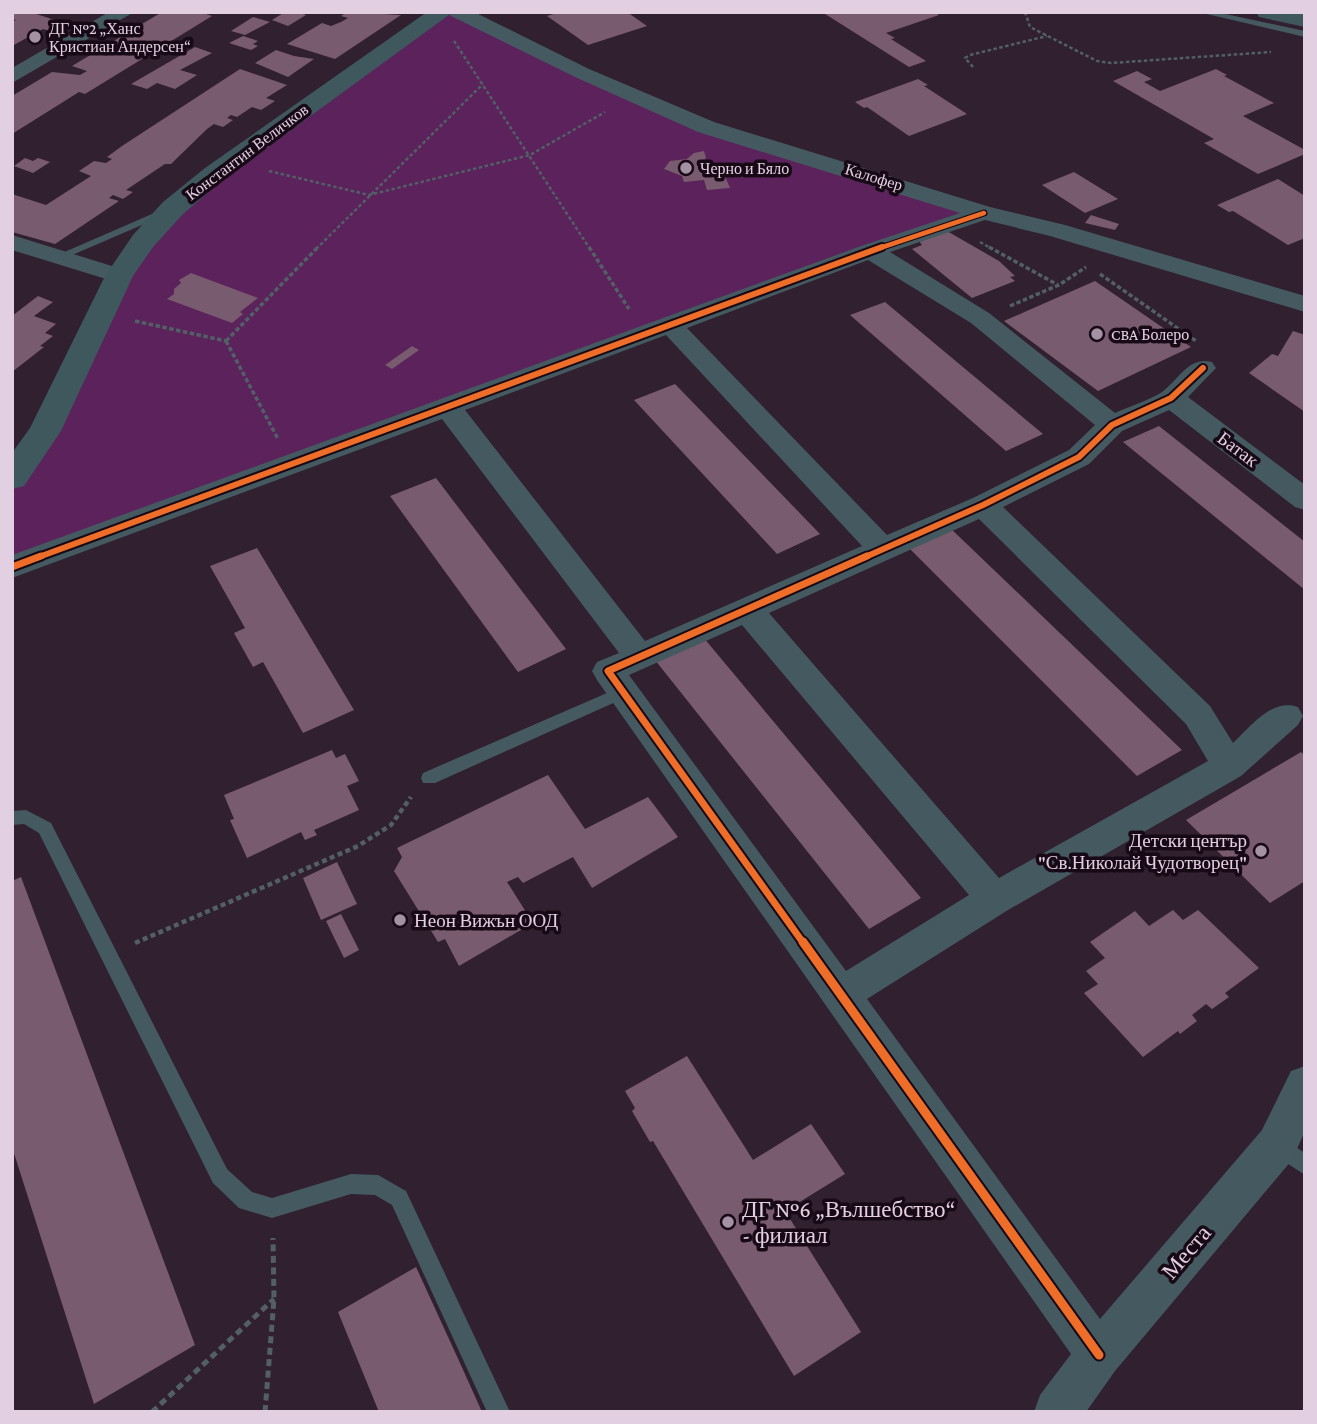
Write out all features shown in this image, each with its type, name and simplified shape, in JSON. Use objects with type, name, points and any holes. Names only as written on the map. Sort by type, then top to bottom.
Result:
[{"type":"main road","points":[[1267,12],[1305,20]]},
{"type":"main road","name":"Константин Величков","points":[[12,478],[45,430],[119,276],[143,241],[173,208],[231,162],[446,14]]},
{"type":"street","points":[[12,77],[124,12]]},
{"type":"street","name":"Калофер","points":[[446,14],[706,127],[984,213],[1305,303]]},
{"type":"street","points":[[12,566],[870,251],[984,213]]},
{"type":"street","points":[[12,242],[119,276]]},
{"type":"street","points":[[870,251],[980,318],[1112,425]]},
{"type":"street","points":[[658,329],[882,548]]},
{"type":"street","points":[[1099,1355],[608,671],[983,505],[1079,457],[1112,425],[1171,398],[1203,368]]},
{"type":"street","name":"Батак","points":[[1171,398],[1305,500]]},
{"type":"street","points":[[448,407],[639,656]]},
{"type":"street","points":[[983,505],[1198,715],[1229,766]]},
{"type":"street","points":[[747,609],[995,899]]},
{"type":"street","points":[[840,995],[995,899],[1229,766],[1286,716]]},
{"type":"street","name":"Места","points":[[1058,1412],[1099,1355],[1291,1155],[1305,1085]]},
{"type":"lane","points":[[1202,12],[1305,34]]},
{"type":"lane","points":[[59,257],[173,208]]},
{"type":"lane","points":[[429,778],[623,692]]},
{"type":"lane","points":[[12,818],[26,817],[45,828],[220,1176],[246,1201],[272,1208],[351,1184],[378,1185],[399,1198],[499,1412]]},
{"type":"path","points":[[1025,12],[1030,27],[1097,61],[1111,63],[1278,51]]},
{"type":"path","points":[[446,14],[482,84],[530,155],[658,329]]},
{"type":"path","points":[[973,67],[965,58],[970,55],[1047,36]]},
{"type":"path","points":[[226,341],[482,84]]},
{"type":"path","points":[[231,162],[369,195],[530,155],[633,95]]},
{"type":"path","points":[[949,225],[1059,285]]},
{"type":"path","points":[[980,318],[1059,285],[1088,266],[1102,244]]},
{"type":"path","points":[[1088,266],[1222,360],[1203,368]]},
{"type":"path","points":[[102,314],[226,341]]},
{"type":"path","points":[[226,341],[290,464]]},
{"type":"path","points":[[109,955],[358,846],[391,825],[414,790],[429,778]]},
{"type":"path","points":[[265,1412],[274,1299],[272,1208]]},
{"type":"path","points":[[152,1412],[274,1299]]},
{"type":"shaded area","points":[[458,12],[633,95],[984,213],[12,566],[12,478],[101,314],[173,208],[438,17]]},
{"type":"building","points":[[12,12],[30,12],[64,23],[50,31],[43,29],[12,46],[12,22],[16,20],[12,19]]},
{"type":"building","points":[[162,12],[200,12],[212,16],[85,94],[79,92],[12,134],[12,96],[52,72],[80,75],[87,71],[72,66]]},
{"type":"building","points":[[285,12],[306,15],[288,26],[272,20]]},
{"type":"building","points":[[347,12],[401,15],[335,59],[287,44],[322,23],[331,26],[341,22],[348,18],[341,16]]},
{"type":"building","points":[[560,12],[627,12],[647,26],[588,45],[547,16]]},
{"type":"building","points":[[822,12],[935,12],[939,15],[886,33],[926,61],[909,67]]},
{"type":"building","points":[[253,17],[270,22],[245,35],[231,31]]},
{"type":"building","points":[[243,36],[258,41],[253,44],[258,46],[251,50],[229,43]]},
{"type":"building","points":[[195,47],[212,53],[180,70],[197,75],[175,89],[157,83],[147,89],[131,84]]},
{"type":"building","points":[[276,50],[314,59],[288,77],[255,63]]},
{"type":"building","points":[[240,69],[287,85],[266,98],[275,101],[261,110],[252,107],[237,117],[231,115],[227,118],[233,120],[223,127],[214,124],[171,164],[165,164],[126,190],[133,192],[123,199],[113,195],[109,198],[119,201],[55,244],[12,232],[12,194],[46,205],[91,176],[79,171],[94,161],[106,163],[112,159],[107,157],[122,146]]},
{"type":"building","points":[[1216,69],[1274,103],[1243,116],[1305,150],[1305,154],[1258,174],[1204,143],[1214,139],[1113,81],[1137,71],[1152,79],[1144,82],[1160,91]]},
{"type":"building","points":[[918,79],[928,85],[924,86],[967,114],[909,136],[867,107],[855,102]]},
{"type":"building","points":[[704,151],[706,158],[701,163],[704,167],[721,167],[730,188],[707,190],[704,180],[684,182],[682,176],[664,169],[670,161],[687,159],[694,153]]},
{"type":"building","points":[[25,158],[50,162],[33,173],[14,166]]},
{"type":"building","points":[[1074,172],[1118,199],[1085,213],[1042,185]]},
{"type":"building","points":[[1278,179],[1305,196],[1305,238],[1288,245],[1233,211],[1229,212],[1217,205]]},
{"type":"building","points":[[1091,215],[1119,224],[1115,230],[1085,223]]},
{"type":"building","points":[[947,231],[999,261],[1015,276],[1010,277],[1015,281],[972,298],[912,249],[922,245],[919,241]]},
{"type":"building","points":[[191,273],[258,298],[240,312],[243,314],[232,323],[167,299],[181,283],[179,280]]},
{"type":"building","name":"CBA Болеро","points":[[1095,281],[1191,347],[1098,391],[1004,321]]},
{"type":"building","points":[[38,296],[53,302],[34,316],[56,324],[45,333],[53,336],[40,346],[44,347],[12,372],[12,316]]},
{"type":"building","points":[[885,302],[1043,434],[1006,451],[850,315]]},
{"type":"building","points":[[1293,331],[1305,335],[1305,412],[1249,373],[1272,354],[1278,356]]},
{"type":"building","points":[[412,346],[419,350],[392,369],[385,365]]},
{"type":"building","points":[[675,384],[820,534],[777,554],[634,400]]},
{"type":"building","points":[[1159,426],[1305,542],[1305,590],[1123,442]]},
{"type":"building","points":[[436,478],[566,649],[518,672],[390,496]]},
{"type":"building","points":[[947,525],[1182,750],[1137,776],[905,544]]},
{"type":"building","points":[[257,548],[354,710],[303,733],[263,662],[253,667],[234,633],[245,628],[210,566]]},
{"type":"building","points":[[703,637],[921,898],[869,929],[655,660]]},
{"type":"building","points":[[332,750],[336,758],[345,754],[359,781],[347,786],[359,810],[314,830],[317,835],[305,840],[301,832],[247,858],[230,820],[234,819],[224,795]]},
{"type":"building","name":"Детски център \"Св.Николай Чудотворец\"","points":[[1301,752],[1305,756],[1305,881],[1270,903],[1186,820]]},
{"type":"building","points":[[548,775],[585,829],[648,797],[678,837],[592,888],[573,857],[523,883],[518,877],[507,882],[533,923],[459,966],[445,939],[438,942],[394,871],[402,857],[397,848]]},
{"type":"building","points":[[337,862],[357,904],[321,920],[303,878]]},
{"type":"building","points":[[21,877],[195,1345],[94,1404],[12,1147],[12,881]]},
{"type":"building","points":[[1173,910],[1183,920],[1198,910],[1259,968],[1225,993],[1229,997],[1212,1009],[1206,1004],[1192,1015],[1197,1021],[1180,1034],[1178,1031],[1143,1057],[1084,993],[1098,984],[1086,971],[1105,958],[1090,942],[1135,911],[1149,926]]},
{"type":"building","points":[[341,914],[359,950],[344,958],[326,921]]},
{"type":"building","points":[[687,1056],[753,1160],[811,1124],[845,1174],[785,1211],[861,1332],[794,1376],[653,1141],[650,1142],[632,1111],[635,1108],[625,1091]]},
{"type":"building","points":[[416,1267],[482,1412],[379,1412],[338,1312]]},
{"type":"cycle path","points":[[12,567],[870,251],[984,213]]},
{"type":"cycle path","points":[[1099,1355],[608,671],[983,505],[1079,457],[1112,425],[1171,398],[1203,368]]},
{"type":"place","name":"ДГ №2 „Ханс Кристиан Андерсен“","points":[[35,37]]},
{"type":"place","name":"Черно и Бяло","points":[[686,168]]},
{"type":"place","name":"CBA Болеро","points":[[1097,334]]},
{"type":"place","name":"Детски център \"Св.Николай Чудотворец\"","points":[[1261,851]]},
{"type":"place","name":"Неон Вижън ООД","points":[[400,920]]},
{"type":"place","name":"ДГ №6 „Вълшебство“ - филиал","points":[[728,1222]]}]
